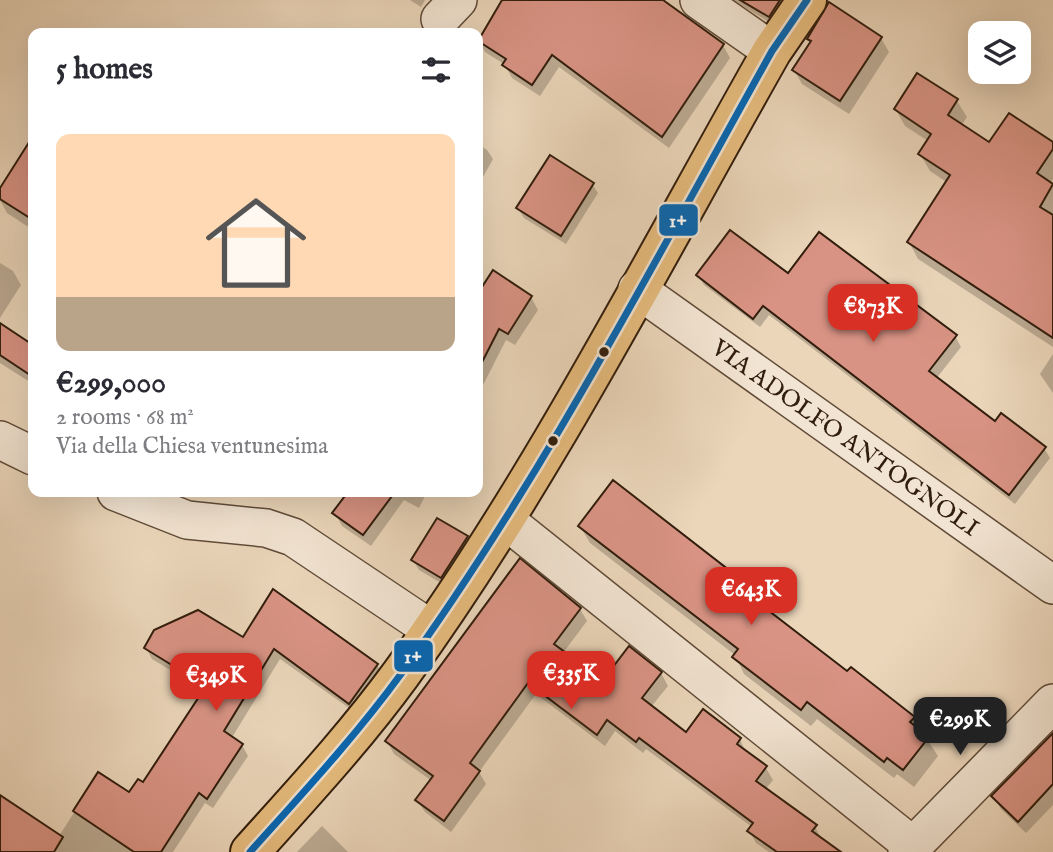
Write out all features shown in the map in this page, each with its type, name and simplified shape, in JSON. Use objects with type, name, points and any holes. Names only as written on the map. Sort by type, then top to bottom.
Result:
[{"type":"main road","points":[[250,852],[346,744],[432,630],[505,520],[772,51],[807,0]]},
{"type":"street","points":[[699,0],[772,51]]},
{"type":"street","name":"VIA ADOLFO ANTOGNOLI","points":[[637,289],[1053,584]]},
{"type":"street","points":[[0,440],[28,454]]},
{"type":"street","points":[[128,497],[180,518],[266,528],[293,537],[432,630]]},
{"type":"street","points":[[505,520],[910,849],[1053,703]]},
{"type":"building","points":[[502,0],[663,0],[724,44],[662,137],[552,55],[532,85],[502,65],[506,59],[483,44],[483,32]]},
{"type":"building","points":[[740,0],[780,0],[769,17]]},
{"type":"building","points":[[829,2],[882,37],[840,101],[792,70],[811,41],[807,39]]},
{"type":"building","points":[[917,73],[958,99],[948,115],[989,142],[1009,113],[1053,142],[1053,149],[1037,173],[1053,184],[1040,207],[1053,215],[1053,338],[907,242],[950,175],[918,154],[931,134],[894,109]]},
{"type":"building","points":[[28,144],[28,217],[0,199],[0,188]]},
{"type":"building","points":[[550,155],[594,183],[561,236],[516,208]]},
{"type":"building","points":[[730,230],[788,273],[819,232],[957,335],[929,371],[995,421],[1001,413],[1046,447],[1009,495],[763,306],[753,319],[696,275]]},
{"type":"building","points":[[493,270],[532,296],[508,334],[499,329],[483,360],[483,285]]},
{"type":"building","points":[[0,323],[28,342],[28,374],[0,355]]},
{"type":"building","points":[[613,480],[756,591],[751,597],[847,671],[851,667],[915,717],[910,722],[929,737],[903,770],[887,758],[884,762],[807,702],[801,710],[732,657],[738,649],[578,526]]},
{"type":"building","points":[[344,497],[391,497],[363,535],[332,513]]},
{"type":"building","points":[[437,518],[468,536],[441,578],[411,560]]},
{"type":"building","points":[[520,558],[581,608],[554,644],[603,680],[629,646],[662,672],[642,698],[686,732],[703,709],[741,738],[737,744],[767,766],[756,781],[817,825],[812,831],[841,852],[777,852],[747,831],[753,823],[639,738],[636,742],[607,720],[597,735],[528,683],[470,763],[480,771],[444,821],[415,800],[433,776],[385,741]]},
{"type":"building","points":[[273,589],[378,664],[349,704],[274,649],[224,731],[243,744],[207,799],[199,793],[161,852],[134,852],[73,811],[98,772],[129,792],[138,779],[143,782],[206,686],[144,648],[154,630],[198,610],[243,637]]},
{"type":"building","points":[[1053,733],[1053,784],[1018,822],[991,796]]},
{"type":"building","points":[[0,795],[63,837],[54,852],[0,852]]},
{"type":"transit line","name":"1+","points":[[250,852],[365,720],[453,600],[550,446],[772,51],[807,0]]}]
